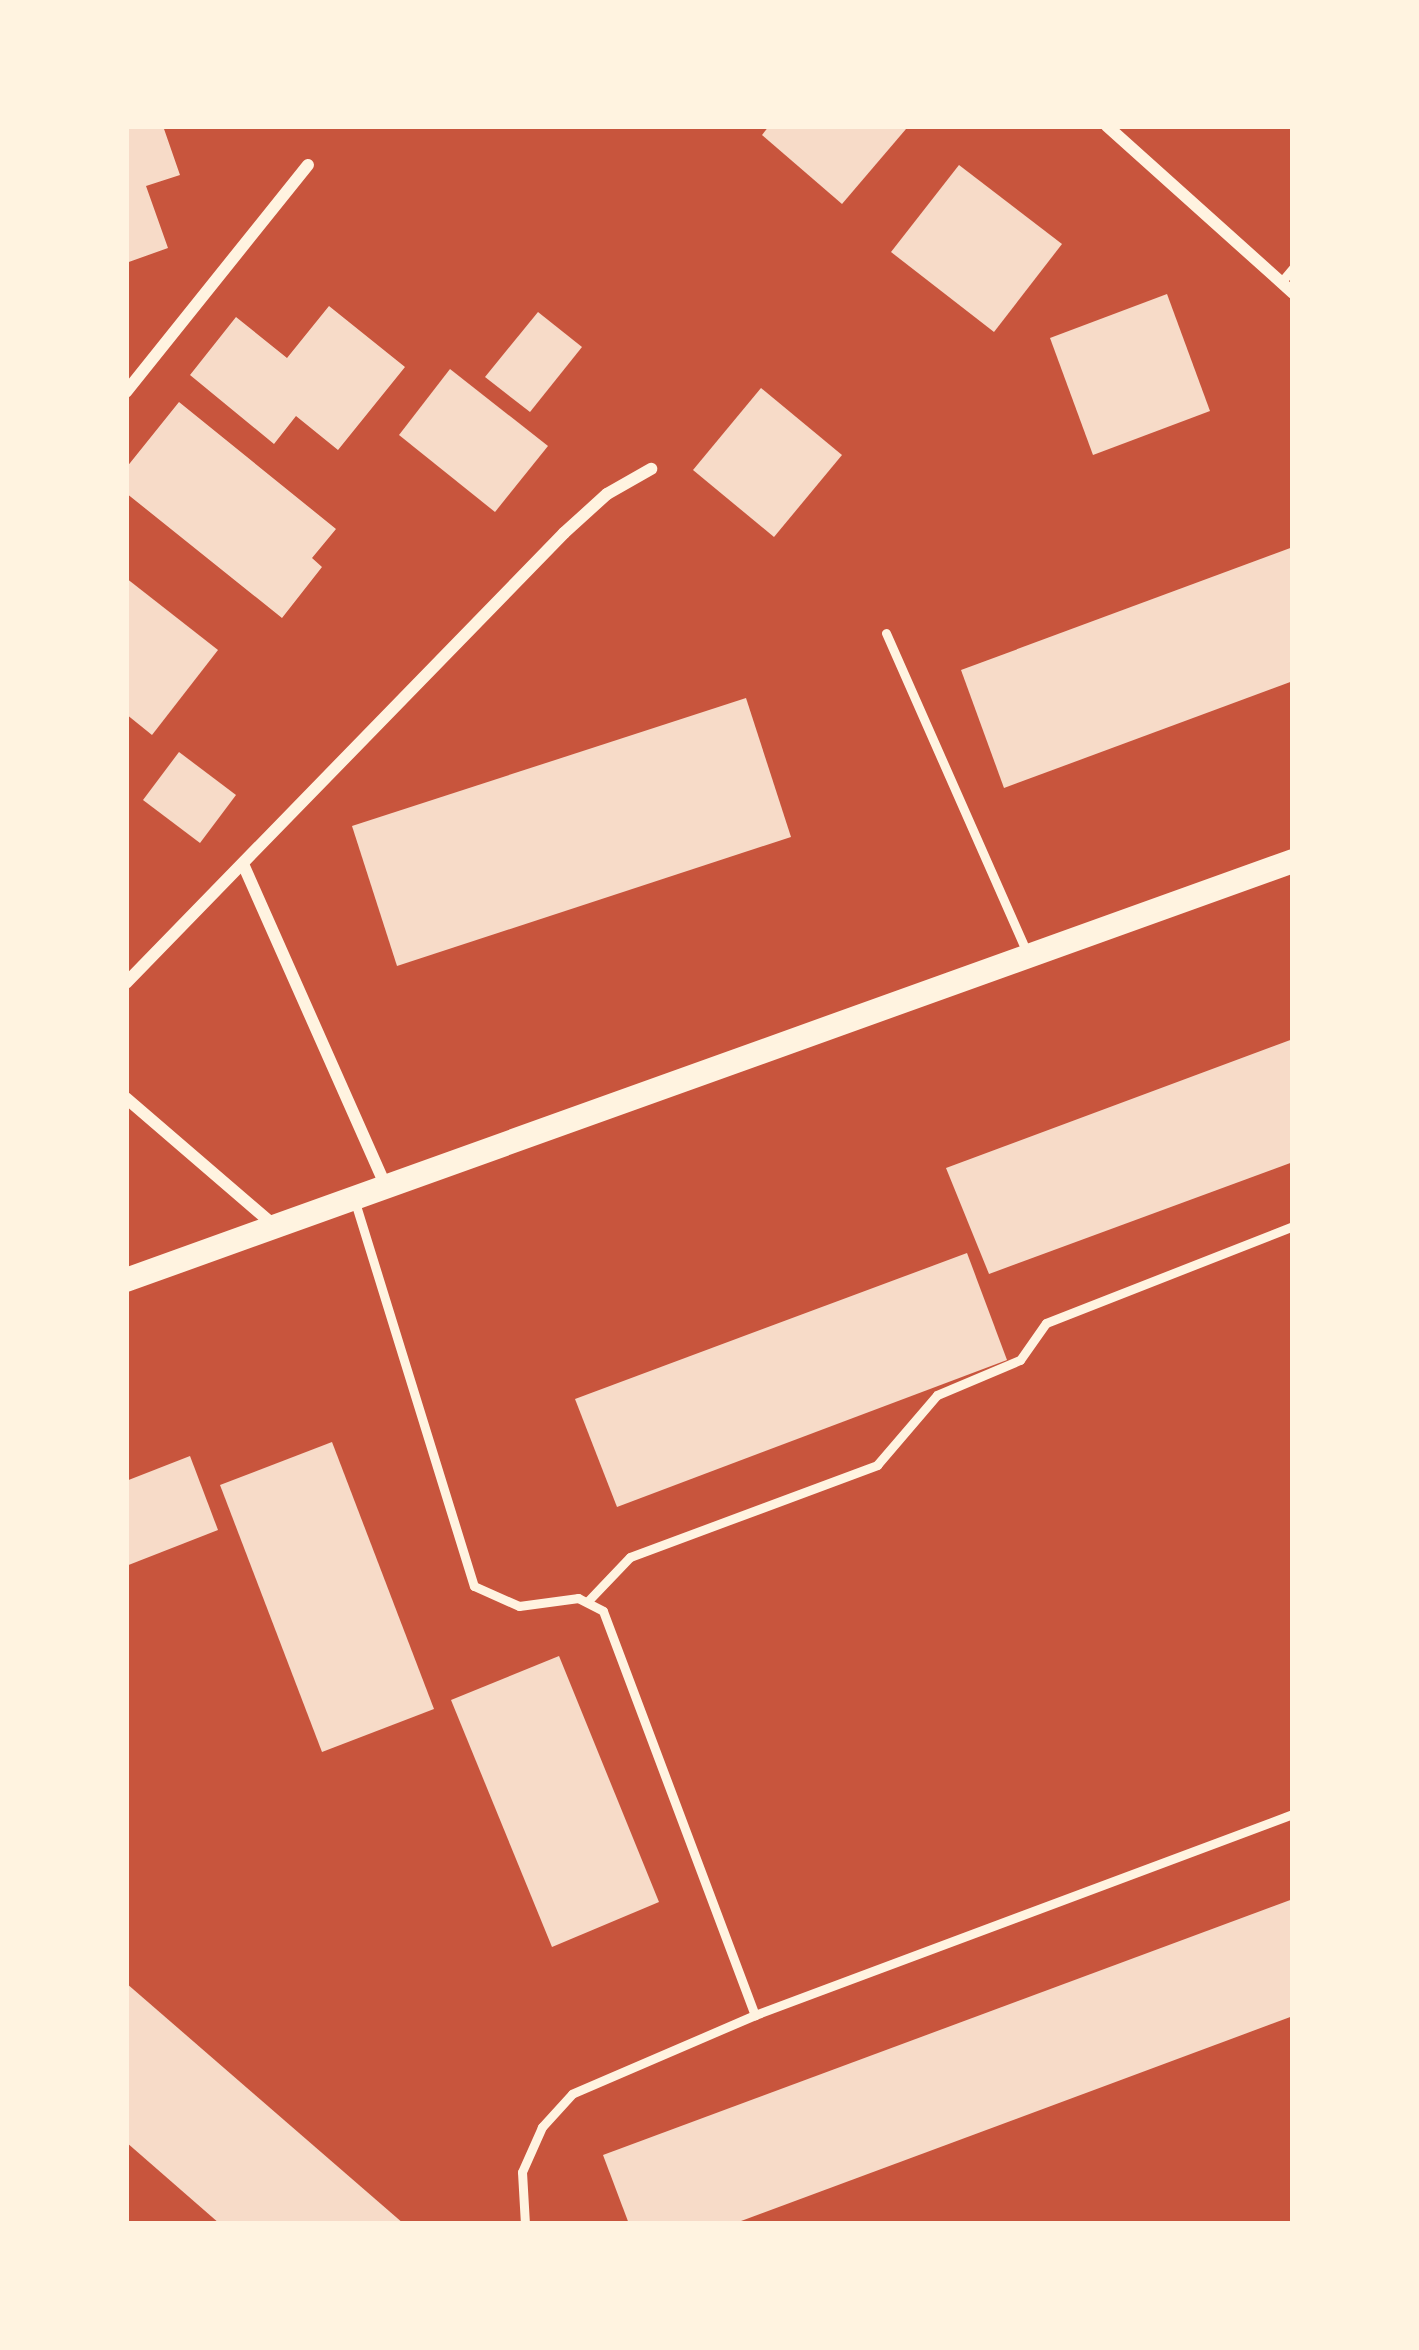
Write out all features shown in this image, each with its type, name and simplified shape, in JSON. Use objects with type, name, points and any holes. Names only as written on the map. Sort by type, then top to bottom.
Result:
[{"type":"main road","points":[[126,1280],[1293,861]]},
{"type":"street","points":[[1108,126],[1293,293]]},
{"type":"street","points":[[126,392],[308,165]]},
{"type":"street","points":[[126,982],[565,533],[652,470]]},
{"type":"street","points":[[243,864],[385,1185]]},
{"type":"street","points":[[126,1099],[275,1227]]},
{"type":"lane","points":[[1283,280],[1293,268]]},
{"type":"lane","points":[[886,633],[1028,955]]},
{"type":"lane","points":[[353,1197],[475,1586],[519,1606],[552,1598],[587,1602],[603,1611],[755,2015]]},
{"type":"lane","points":[[587,1602],[630,1557],[877,1465],[937,1395],[1020,1360],[1046,1323],[1293,1226]]},
{"type":"lane","points":[[525,2224],[522,2173],[542,2126],[572,2094],[755,2015],[1293,1814]]},
{"type":"building","points":[[126,126],[163,126],[180,175],[146,186],[168,248],[126,263]]},
{"type":"building","points":[[769,126],[906,129],[842,204],[762,135]]},
{"type":"building","points":[[959,165],[1062,244],[994,332],[891,252]]},
{"type":"building","points":[[1167,294],[1210,411],[1093,455],[1050,338]]},
{"type":"building","points":[[329,306],[405,367],[338,450],[296,416],[274,444],[190,375],[236,317],[287,358]]},
{"type":"building","points":[[538,312],[582,347],[530,412],[485,377]]},
{"type":"building","points":[[450,369],[548,446],[495,512],[399,435]]},
{"type":"building","points":[[761,388],[842,455],[774,537],[693,470]]},
{"type":"building","points":[[179,402],[336,529],[312,558],[322,567],[282,618],[126,493],[126,468]]},
{"type":"building","points":[[1293,547],[1293,681],[1004,788],[961,670]]},
{"type":"building","points":[[126,578],[218,650],[152,735],[126,714]]},
{"type":"building","points":[[746,698],[791,837],[397,966],[352,826]]},
{"type":"building","points":[[179,752],[236,795],[200,843],[143,800]]},
{"type":"building","points":[[1293,1039],[1293,1162],[989,1274],[946,1168]]},
{"type":"building","points":[[967,1253],[1007,1360],[617,1507],[575,1399]]},
{"type":"building","points":[[332,1442],[434,1709],[322,1752],[220,1485]]},
{"type":"building","points":[[190,1456],[218,1530],[126,1566],[126,1481]]},
{"type":"building","points":[[559,1656],[659,1902],[552,1947],[451,1700]]},
{"type":"building","points":[[1293,1899],[1293,2016],[733,2224],[629,2224],[603,2155]]},
{"type":"building","points":[[126,1983],[404,2224],[220,2224],[126,2142]]}]
